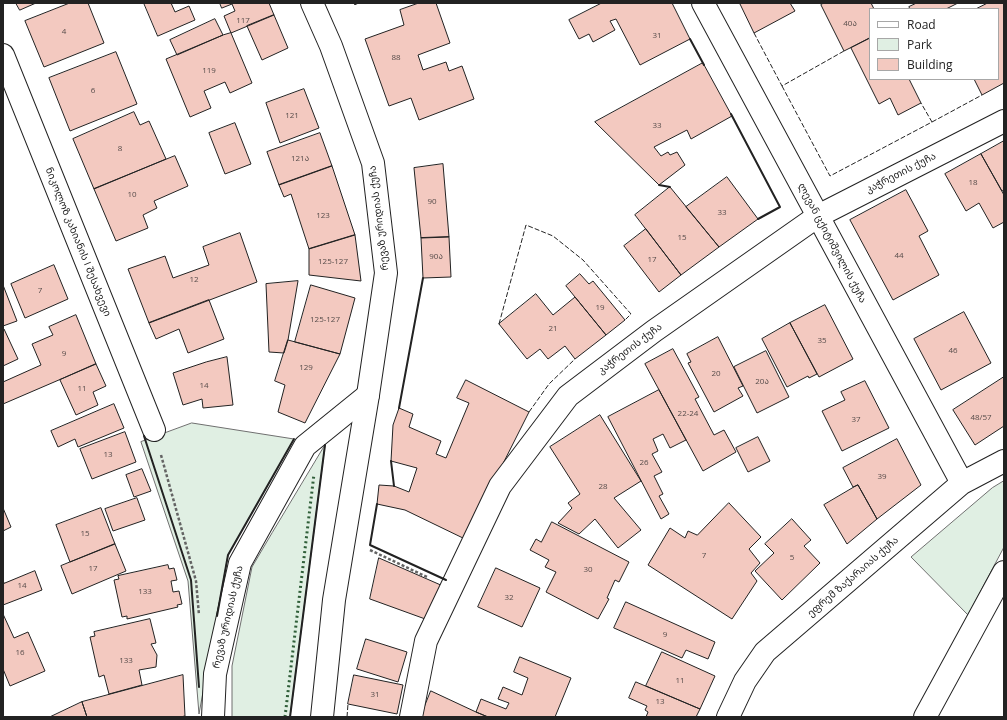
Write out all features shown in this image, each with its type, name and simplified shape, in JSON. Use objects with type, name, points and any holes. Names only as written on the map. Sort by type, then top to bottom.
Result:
[{"type":"street","name":"რევაზ ურიდიას ქუჩა","points":[[312,3],[331,46],[373,162],[386,273],[368,394],[334,600],[322,717]]},
{"type":"street","name":"ლევან ცქიტიშვილის ქუჩა","points":[[703,3],[962,483]]},
{"type":"street","name":"ნიკოლოზ კახიანის I შესახვევი","points":[[3,55],[154,430]]},
{"type":"street","name":"კაჭრეთის ქუჩა","points":[[411,717],[426,641],[500,486],[568,396],[654,331],[818,216],[1004,121]]},
{"type":"street","name":"რევაზ ურიდიას ქუჩა","points":[[213,717],[215,674],[240,564],[305,446],[368,394]]},
{"type":"street","name":"ეფრემ ზაქარაიას ქუჩა","points":[[728,717],[745,681],[765,652],[962,483],[1004,461]]},
{"type":"street","points":[[925,717],[1004,572]]},
{"type":"path","points":[[154,430],[196,582],[199,620]]},
{"type":"path","points":[[368,549],[451,588]]},
{"type":"green space","points":[[192,423],[294,439],[228,555],[199,714],[188,581],[141,442]]},
{"type":"green space","points":[[325,445],[290,717],[232,717],[232,666],[252,567]]},
{"type":"green space","points":[[1004,481],[1004,547],[968,615],[911,557],[992,488]]},
{"type":"building","points":[[16,3],[36,3],[20,10]]},
{"type":"building","points":[[70,3],[88,3],[104,43],[44,67],[25,21]]},
{"type":"building","points":[[144,3],[171,3],[175,12],[189,6],[195,20],[158,36]]},
{"type":"building","points":[[220,3],[269,3],[274,15],[231,33],[224,16],[235,11],[232,4],[222,8]]},
{"type":"building","points":[[419,3],[436,3],[450,43],[418,55],[423,70],[446,62],[449,71],[462,66],[474,99],[419,120],[411,98],[389,106],[365,39],[404,25],[400,10]]},
{"type":"building","points":[[602,3],[672,3],[690,39],[640,65],[616,19],[610,21],[615,30],[593,42],[589,34],[579,39],[569,20]]},
{"type":"building","points":[[790,3],[795,11],[754,33],[740,4]]},
{"type":"building","points":[[824,3],[871,3],[874,8],[869,8],[869,38],[844,51],[821,5]]},
{"type":"building","points":[[917,3],[958,3],[948,8],[909,7]]},
{"type":"building","points":[[988,3],[1004,3],[1004,83],[982,95],[974,80],[999,80],[999,8],[978,8]]},
{"type":"building","points":[[274,15],[288,48],[262,60],[247,26]]},
{"type":"building","points":[[215,19],[223,35],[177,55],[170,40]]},
{"type":"building","points":[[231,33],[252,83],[230,93],[225,82],[204,91],[211,108],[190,117],[166,59]]},
{"type":"building","points":[[869,39],[869,80],[910,80],[921,103],[898,115],[890,98],[879,104],[851,48]]},
{"type":"building","points":[[116,52],[137,104],[70,131],[49,78]]},
{"type":"building","points":[[703,63],[732,116],[691,139],[687,130],[654,147],[661,156],[668,152],[670,155],[677,152],[685,165],[659,185],[595,122]]},
{"type":"building","points":[[304,89],[319,128],[280,143],[266,103]]},
{"type":"building","points":[[134,112],[140,125],[149,121],[166,159],[94,189],[73,139]]},
{"type":"building","points":[[235,123],[251,164],[225,174],[209,133]]},
{"type":"building","points":[[320,133],[332,166],[279,185],[267,152]]},
{"type":"building","points":[[1004,141],[1004,190],[1002,191],[981,154]]},
{"type":"building","points":[[981,154],[1004,195],[1004,222],[993,228],[979,203],[966,211],[945,174]]},
{"type":"building","points":[[175,156],[188,186],[154,201],[157,208],[143,215],[148,228],[116,241],[94,189]]},
{"type":"building","points":[[443,164],[449,237],[421,238],[414,168]]},
{"type":"building","points":[[332,166],[355,235],[309,249],[291,194],[284,197],[279,185]]},
{"type":"building","points":[[727,177],[758,219],[719,247],[686,207]]},
{"type":"building","points":[[670,187],[719,247],[681,275],[635,215]]},
{"type":"building","points":[[906,190],[928,231],[919,236],[939,275],[893,300],[850,220]]},
{"type":"building","points":[[646,229],[681,275],[659,292],[624,246]]},
{"type":"building","points":[[240,233],[257,282],[149,323],[128,269],[165,256],[173,278],[209,265],[203,247]]},
{"type":"building","points":[[355,235],[361,281],[309,275],[309,249]]},
{"type":"building","points":[[449,237],[451,277],[423,278],[421,238]]},
{"type":"building","points":[[54,265],[68,299],[25,318],[11,284]]},
{"type":"building","points":[[580,274],[589,284],[593,281],[625,320],[606,335],[566,286]]},
{"type":"building","points":[[298,281],[288,340],[284,353],[269,352],[266,284]]},
{"type":"building","points":[[3,285],[17,321],[3,326]]},
{"type":"building","points":[[311,285],[355,298],[340,354],[295,342]]},
{"type":"building","points":[[536,294],[553,315],[575,297],[606,335],[575,359],[565,346],[548,359],[540,349],[527,359],[499,324]]},
{"type":"building","points":[[209,300],[224,339],[188,353],[179,329],[156,339],[149,323]]},
{"type":"building","points":[[825,305],[853,359],[819,377],[790,323]]},
{"type":"building","points":[[964,312],[991,363],[941,390],[914,339]]},
{"type":"building","points":[[76,315],[96,364],[3,404],[3,382],[41,365],[32,344],[53,335],[49,327]]},
{"type":"building","points":[[790,323],[817,374],[809,378],[808,376],[787,387],[762,339]]},
{"type":"building","points":[[3,329],[18,359],[3,366]]},
{"type":"building","points":[[718,337],[743,386],[738,388],[743,396],[714,412],[688,363],[691,362],[687,354]]},
{"type":"building","points":[[288,340],[340,354],[305,423],[278,412],[285,385],[275,381]]},
{"type":"building","points":[[673,349],[699,397],[695,399],[714,435],[724,430],[736,452],[703,471],[645,364]]},
{"type":"building","points":[[766,351],[789,397],[757,413],[734,367]]},
{"type":"building","points":[[227,357],[233,405],[203,408],[202,399],[183,405],[173,373]]},
{"type":"building","points":[[96,364],[106,386],[93,392],[98,405],[76,415],[60,380]]},
{"type":"building","points":[[1004,377],[1004,426],[975,445],[953,410]]},
{"type":"building","points":[[466,380],[529,412],[465,539],[405,510],[377,504],[379,485],[394,486],[409,492],[417,468],[391,461],[393,425],[399,408],[413,414],[409,427],[441,441],[436,454],[446,458],[469,403],[457,398]]},
{"type":"building","points":[[865,381],[889,428],[842,451],[822,411],[845,400],[841,392]]},
{"type":"building","points":[[659,390],[686,440],[670,448],[663,434],[653,439],[658,451],[652,454],[662,472],[654,476],[663,494],[659,496],[669,514],[661,519],[608,417]]},
{"type":"building","points":[[114,404],[124,428],[78,447],[75,439],[58,447],[51,431]]},
{"type":"building","points":[[600,415],[641,481],[614,498],[641,530],[618,548],[595,519],[579,534],[558,523],[572,508],[568,503],[580,494],[550,447]]},
{"type":"building","points":[[125,432],[136,462],[92,479],[80,449]]},
{"type":"building","points":[[758,437],[770,461],[748,472],[736,448]]},
{"type":"building","points":[[897,439],[921,485],[877,519],[858,485],[853,487],[843,468]]},
{"type":"building","points":[[142,469],[151,491],[134,497],[126,475]]},
{"type":"building","points":[[858,485],[877,519],[847,544],[824,505]]},
{"type":"building","points":[[137,498],[145,520],[113,531],[105,509]]},
{"type":"building","points":[[729,503],[761,537],[749,549],[760,563],[751,573],[757,581],[732,619],[648,565],[670,528],[685,538],[688,531],[697,535]]},
{"type":"building","points":[[3,508],[11,527],[3,531]]},
{"type":"building","points":[[101,508],[115,544],[70,562],[56,525]]},
{"type":"building","points":[[792,519],[811,540],[804,546],[820,563],[782,600],[755,571],[774,553],[765,544]]},
{"type":"building","points":[[552,522],[629,562],[619,582],[615,580],[607,598],[609,599],[598,619],[546,592],[556,572],[545,567],[549,560],[530,550],[536,539],[541,542]]},
{"type":"building","points":[[115,544],[126,571],[72,594],[61,566]]},
{"type":"building","points":[[379,558],[443,586],[428,620],[370,599]]},
{"type":"building","points":[[168,565],[169,569],[174,568],[177,580],[171,581],[173,592],[179,591],[182,604],[177,605],[178,607],[127,619],[127,616],[122,617],[114,580],[119,579],[118,576]]},
{"type":"building","points":[[496,568],[540,588],[522,627],[478,607]]},
{"type":"building","points":[[35,571],[42,590],[3,605],[3,580],[4,583]]},
{"type":"building","points":[[626,602],[715,642],[708,659],[686,650],[682,658],[614,628]]},
{"type":"building","points":[[3,614],[14,638],[28,632],[45,671],[10,686],[3,669]]},
{"type":"building","points":[[150,619],[156,643],[151,644],[157,655],[156,667],[139,670],[142,685],[109,694],[104,675],[99,677],[90,637],[95,636],[94,632]]},
{"type":"building","points":[[366,639],[407,652],[398,682],[357,669]]},
{"type":"building","points":[[662,652],[715,676],[700,709],[646,686]]},
{"type":"building","points":[[520,657],[571,678],[555,717],[488,717],[476,712],[481,699],[506,709],[509,703],[498,699],[503,687],[522,695],[528,678],[514,672]]},
{"type":"building","points":[[183,675],[185,716],[87,717],[82,702]]},
{"type":"building","points":[[354,675],[403,685],[397,714],[348,704]]},
{"type":"building","points":[[636,682],[700,709],[696,717],[646,717],[648,712],[645,710],[647,706],[629,698]]},
{"type":"building","points":[[431,691],[476,712],[488,717],[421,716]]},
{"type":"building","points":[[82,702],[87,717],[50,717]]},
{"type":"hedge","points":[[285,717],[314,474]]},
{"type":"fence","points":[[754,33],[782,86],[844,51]]},
{"type":"fence","points":[[782,86],[830,176],[932,122],[921,103]]},
{"type":"fence","points":[[932,122],[982,95]]},
{"type":"fence","points":[[499,324],[526,225],[553,236],[583,260],[631,314],[625,320]]},
{"type":"fence","points":[[529,412],[549,384],[575,359]]},
{"type":"fence","points":[[347,717],[348,704]]},
{"type":"wall","points":[[690,39],[704,65]]},
{"type":"wall","points":[[731,114],[780,207],[758,219]]},
{"type":"wall","points":[[659,185],[670,187]]},
{"type":"wall","points":[[399,408],[423,278]]},
{"type":"wall","points":[[144,436],[191,580],[199,687]]},
{"type":"wall","points":[[217,616],[228,555],[294,439]]},
{"type":"wall","points":[[290,717],[325,445]]},
{"type":"wall","points":[[391,461],[394,486]]},
{"type":"wall","points":[[377,504],[370,545],[446,580]]}]
